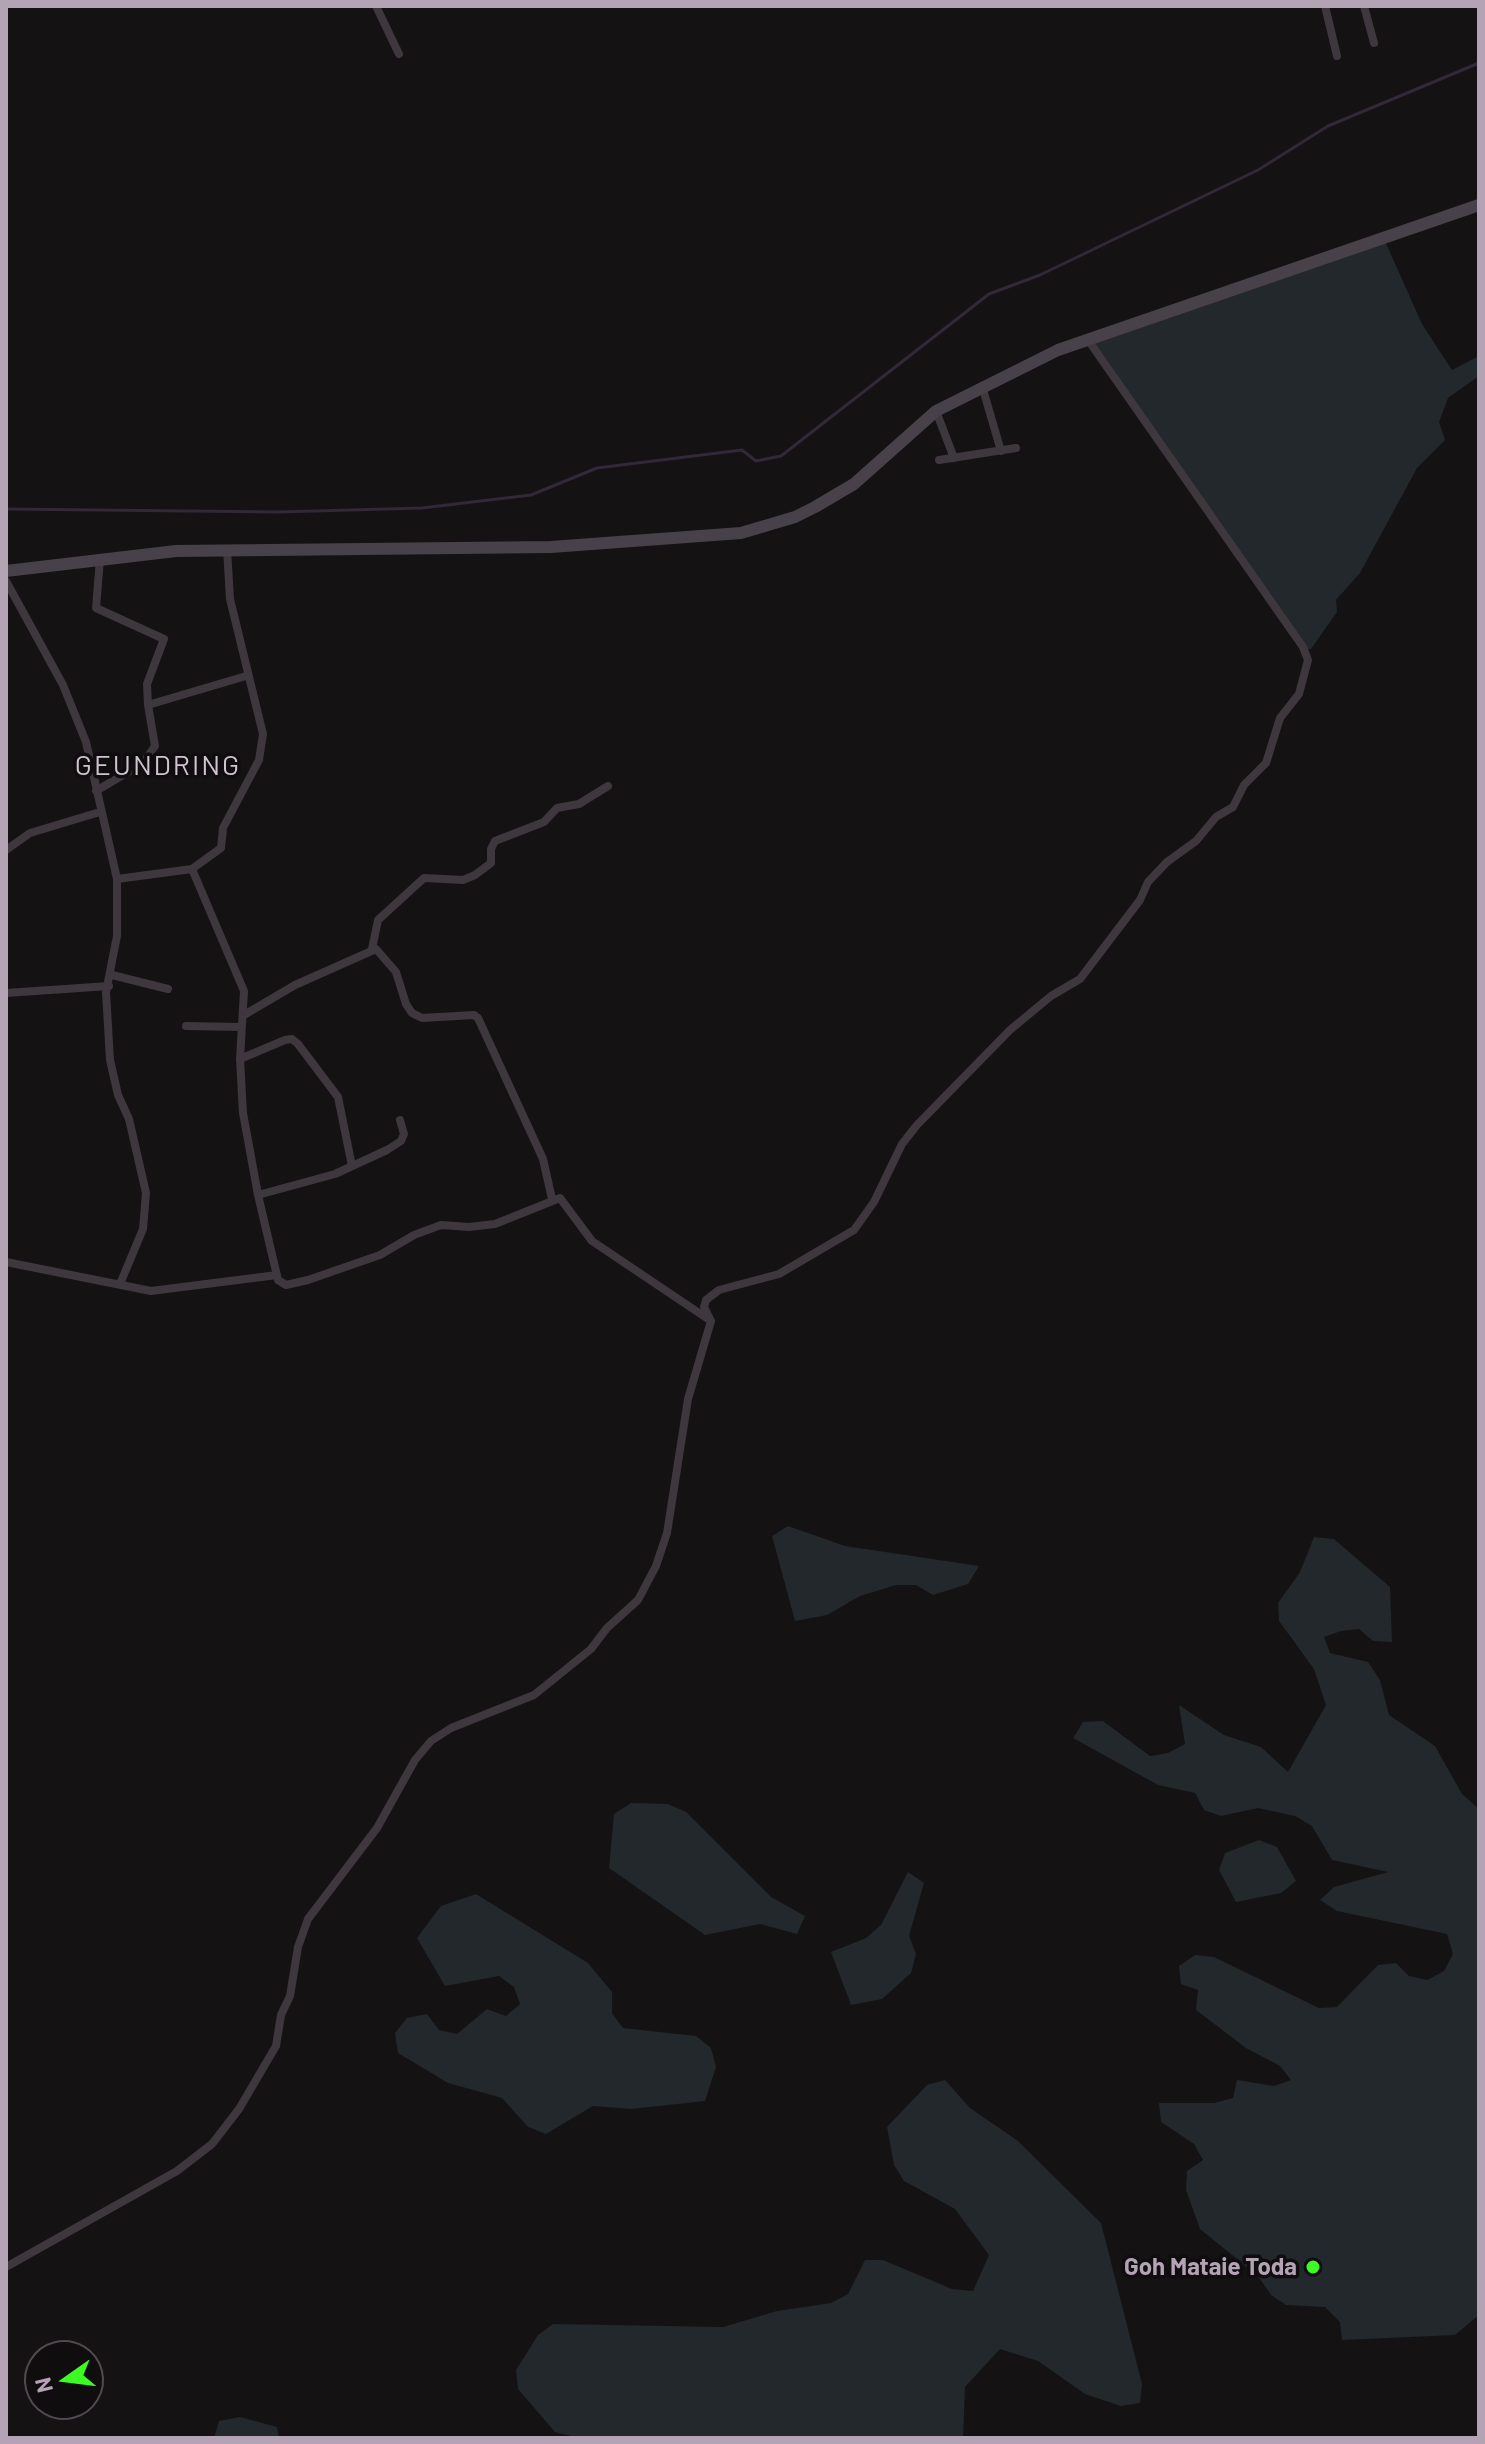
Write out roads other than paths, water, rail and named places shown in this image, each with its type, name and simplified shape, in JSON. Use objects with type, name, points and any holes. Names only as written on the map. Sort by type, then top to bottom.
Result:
[{"type":"street","points":[[376,6],[399,54]]},
{"type":"street","points":[[1325,6],[1337,56]]},
{"type":"street","points":[[1364,6],[1374,43]]},
{"type":"street","points":[[6,571],[226,548],[551,547],[741,533],[795,517],[854,484],[936,411],[982,385],[1088,340],[1479,205]]},
{"type":"street","points":[[6,2267],[136,2196],[177,2171],[212,2144],[239,2109],[276,2046],[281,2015],[290,1996],[298,1947],[308,1919],[377,1828],[415,1760],[431,1741],[451,1728],[534,1695],[591,1649],[607,1628],[638,1600],[656,1566],[667,1533],[688,1399],[711,1321],[704,1307],[706,1300],[719,1290],[779,1274],[854,1230],[874,1202],[902,1144],[917,1125],[1010,1030],[1051,996],[1080,979],[1140,900],[1148,882],[1167,862],[1196,841],[1216,817],[1233,807],[1244,785],[1266,763],[1280,718],[1299,694],[1308,660],[1303,647],[1088,340]]},
{"type":"street","points":[[982,385],[1001,451]]},
{"type":"street","points":[[936,411],[954,458]]},
{"type":"street","points":[[939,460],[1016,448]]},
{"type":"street","points":[[117,879],[192,869],[221,848],[223,828],[259,760],[263,734],[246,676],[230,599],[226,548]]},
{"type":"street","points":[[96,791],[143,763],[155,746],[147,684],[164,639],[96,608],[100,559]]},
{"type":"street","points":[[6,581],[74,711],[92,761],[100,812],[117,879],[117,936],[109,986],[110,1060],[118,1095],[129,1119],[146,1193],[143,1229],[120,1284]]},
{"type":"street","points":[[148,705],[246,676]]},
{"type":"street","points":[[372,949],[378,920],[424,878],[463,880],[475,875],[491,863],[491,849],[495,841],[544,822],[557,808],[579,804],[608,786]]},
{"type":"street","points":[[6,850],[30,833],[100,812]]},
{"type":"street","points":[[192,869],[239,973],[244,991],[240,1059],[243,1113],[277,1275],[286,1285],[380,1255],[414,1235],[441,1225],[469,1227],[495,1224],[552,1199],[564,1201],[592,1241],[711,1321]]},
{"type":"street","points":[[372,949],[396,972],[412,1013],[422,1018],[474,1015],[478,1018],[543,1159],[552,1199]]},
{"type":"street","points":[[244,1015],[295,985],[372,949]]},
{"type":"street","points":[[112,975],[168,989]]},
{"type":"street","points":[[6,993],[109,986]]},
{"type":"street","points":[[186,1026],[241,1027]]},
{"type":"street","points":[[240,1059],[285,1040],[292,1039],[298,1044],[338,1097],[352,1166]]},
{"type":"street","points":[[258,1195],[317,1180],[401,1141],[404,1134],[400,1120]]},
{"type":"street","points":[[6,1262],[151,1291],[277,1275]]},
{"type":"waterway","points":[[6,509],[279,512],[422,508],[531,495],[597,468],[742,450],[756,461],[781,456],[989,294],[1040,275],[1258,170],[1328,126],[1479,63]]},
{"type":"place","name":"Goh Mataie Toda","points":[[1313,2267]]},
{"type":"district","name":"GEUNDRING","points":[[158,766]]}]
